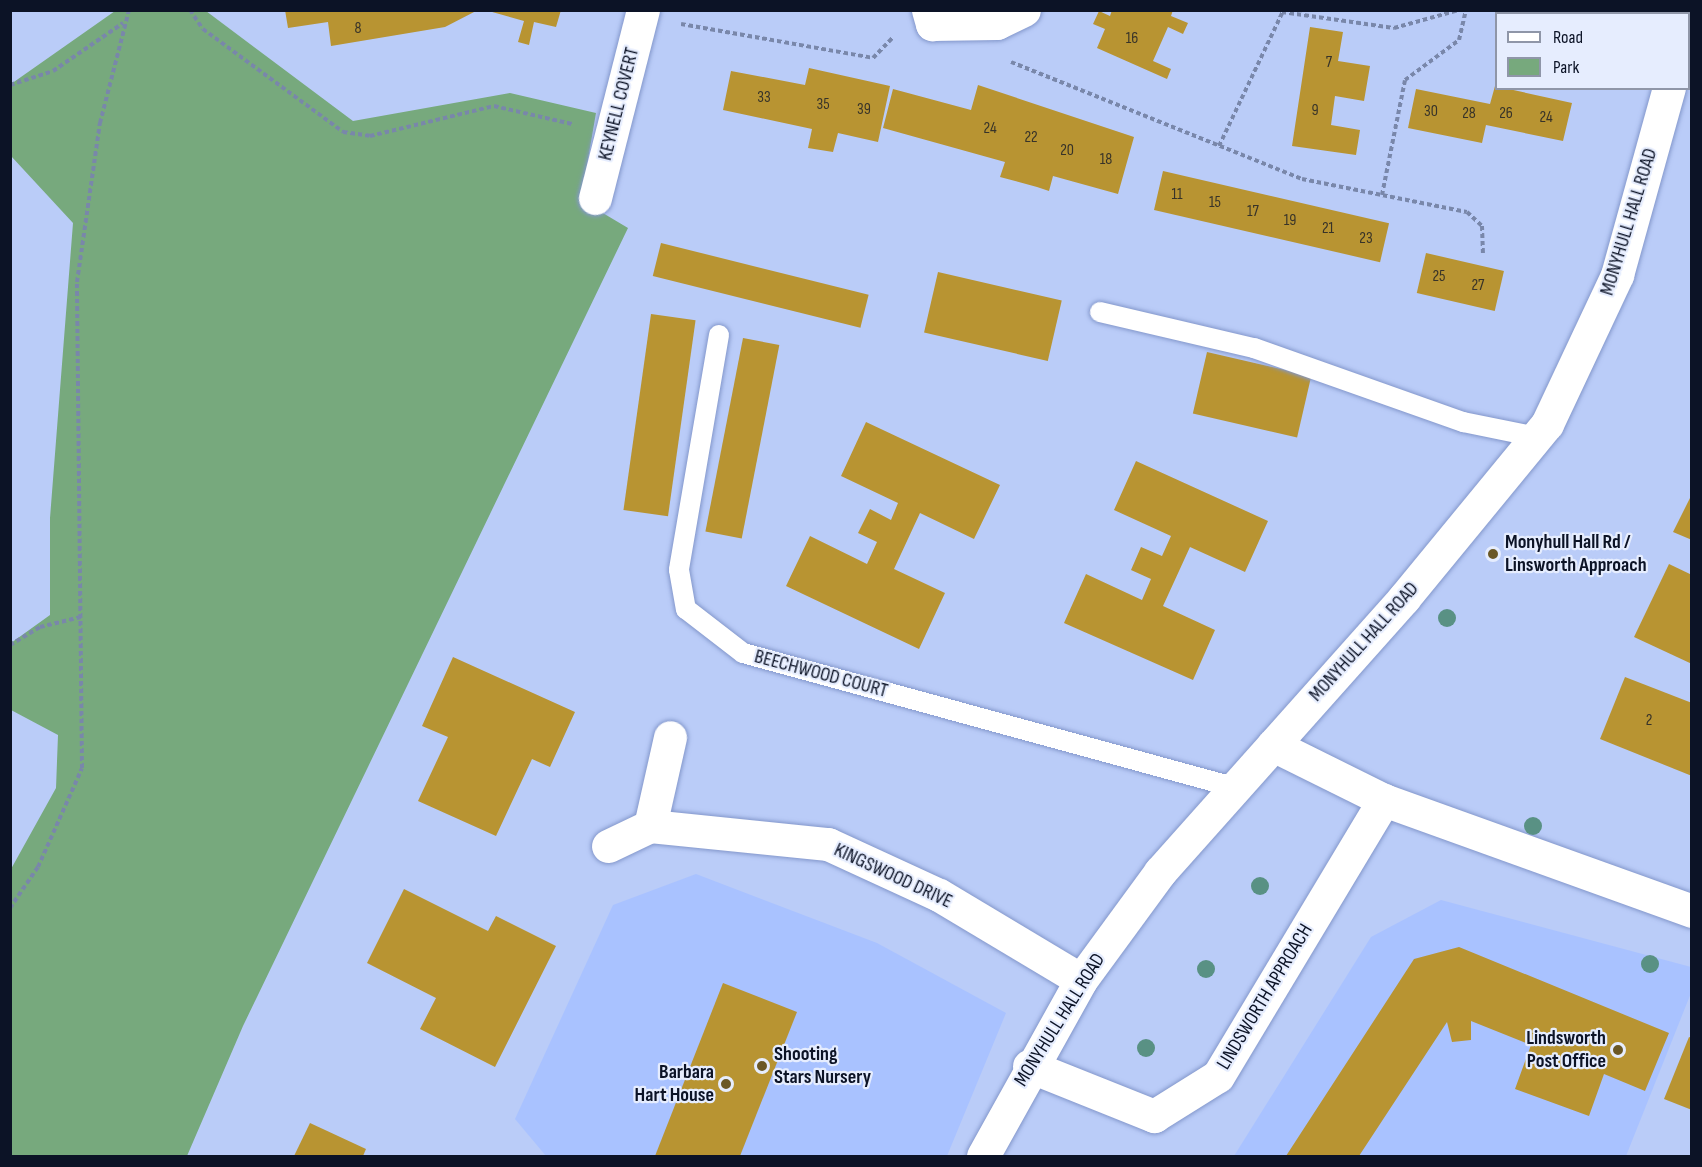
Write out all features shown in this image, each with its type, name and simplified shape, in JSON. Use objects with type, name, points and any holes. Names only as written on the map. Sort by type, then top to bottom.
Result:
[{"type":"street","name":"KEYNELL COVERT","points":[[596,198],[642,13]]},
{"type":"street","points":[[930,17],[1011,17]]},
{"type":"street","name":"MONYHULL HALL ROAD","points":[[983,1156],[1029,1066],[1081,980],[1160,872],[1237,788],[1537,437],[1617,275],[1668,90]]},
{"type":"street","points":[[608,846],[650,825],[670,737]]},
{"type":"street","points":[[1273,745],[1384,800],[1692,911]]},
{"type":"street","name":"LINDSWORTH APPROACH","points":[[1029,1066],[1155,1116],[1218,1076],[1384,800]]},
{"type":"street","name":"KINGSWOOD DRIVE","points":[[650,825],[828,844],[939,895],[1081,980]]},
{"type":"lane","points":[[1100,312],[1254,348],[1463,422],[1537,437]]},
{"type":"lane","name":"BEECHWOOD COURT","points":[[719,335],[679,570],[686,609],[743,653],[1237,788]]},
{"type":"path","points":[[10,908],[38,867],[82,768],[77,282],[100,123],[129,10]]},
{"type":"path","points":[[190,10],[203,29],[343,132],[370,136],[494,106],[611,134]]},
{"type":"path","points":[[1219,146],[1283,11],[1394,28],[1459,10]]},
{"type":"path","points":[[1382,195],[1405,80],[1459,40],[1466,10]]},
{"type":"path","points":[[642,13],[873,58],[897,32],[930,17]]},
{"type":"path","points":[[1011,17],[997,57],[1302,179],[1467,212],[1482,226],[1483,256]]},
{"type":"path","points":[[10,85],[53,71],[124,23]]},
{"type":"path","points":[[10,645],[40,627],[81,617]]},
{"type":"shaded area","name":"Shooting Stars Nursery","points":[[696,874],[877,943],[1006,1013],[947,1156],[546,1156],[515,1119],[613,905]]},
{"type":"shaded area","points":[[1441,900],[1691,967],[1691,993],[1626,1156],[1234,1156],[1371,937]]},
{"type":"green space","points":[[115,11],[206,11],[353,121],[510,93],[596,113],[581,200],[628,228],[243,1026],[187,1156],[11,1156],[11,869],[56,788],[58,735],[11,710],[11,643],[50,615],[50,518],[73,223],[11,156],[11,84]]},
{"type":"building","points":[[285,10],[476,11],[445,27],[331,46],[328,22],[288,28]]},
{"type":"building","points":[[485,10],[561,10],[556,27],[534,22],[529,45],[518,42],[524,21]]},
{"type":"building","points":[[1112,10],[1173,10],[1171,16],[1188,23],[1183,34],[1168,27],[1153,61],[1171,69],[1167,79],[1097,48],[1105,29],[1093,24],[1099,11],[1110,16]]},
{"type":"building","points":[[1310,27],[1343,32],[1338,61],[1370,66],[1364,101],[1335,96],[1331,125],[1360,130],[1356,155],[1292,146]]},
{"type":"building","points":[[809,68],[890,86],[878,142],[838,133],[833,152],[808,148],[812,129],[723,110],[731,71],[805,85]]},
{"type":"building","points":[[978,85],[1134,137],[1118,194],[1053,176],[1049,191],[1000,177],[1005,162],[883,128],[893,89],[971,110]]},
{"type":"building","points":[[1495,86],[1495,90],[1513,90],[1572,103],[1563,141],[1486,125],[1482,143],[1408,128],[1416,89],[1490,104]]},
{"type":"building","points":[[1163,171],[1389,223],[1380,262],[1154,210]]},
{"type":"building","points":[[661,243],[869,295],[860,328],[653,276]]},
{"type":"building","points":[[1426,253],[1504,271],[1495,311],[1417,293]]},
{"type":"building","points":[[938,272],[1062,301],[1048,361],[924,332]]},
{"type":"building","points":[[651,314],[696,320],[668,516],[623,510]]},
{"type":"building","points":[[743,338],[779,345],[742,538],[705,531]]},
{"type":"building","points":[[1207,352],[1311,376],[1297,437],[1193,413]]},
{"type":"building","points":[[866,422],[1000,485],[974,539],[920,513],[894,569],[945,593],[919,649],[786,586],[810,536],[867,564],[877,542],[858,533],[870,509],[891,520],[898,503],[841,476]]},
{"type":"building","points":[[1136,461],[1268,521],[1245,572],[1190,547],[1163,606],[1215,630],[1193,680],[1064,623],[1086,574],[1142,600],[1151,579],[1131,570],[1141,547],[1162,556],[1171,536],[1114,510]]},
{"type":"building","points":[[1692,494],[1692,540],[1673,532]]},
{"type":"building","points":[[1669,564],[1692,575],[1692,664],[1634,637]]},
{"type":"building","points":[[453,657],[575,712],[550,767],[532,759],[496,836],[418,801],[448,737],[422,726]]},
{"type":"building","points":[[1625,677],[1692,703],[1692,776],[1600,739]]},
{"type":"building","points":[[404,889],[488,931],[496,916],[556,946],[495,1067],[420,1029],[436,998],[367,963]]},
{"type":"building","points":[[1459,947],[1669,1033],[1645,1091],[1604,1074],[1589,1116],[1515,1089],[1531,1045],[1471,1021],[1471,1040],[1452,1042],[1447,1022],[1359,1156],[1286,1156],[1414,959]]},
{"type":"building","name":"Barbara Hart House","points":[[723,983],[797,1012],[740,1156],[655,1156]]},
{"type":"building","points":[[1689,1037],[1692,1038],[1692,1110],[1664,1099]]},
{"type":"building","points":[[310,1123],[366,1149],[363,1156],[294,1156]]},
{"type":"place","name":"Monyhull Hall Rd / Linsworth Approach","points":[[1493,554]]},
{"type":"place","name":"Lindsworth Post Office","points":[[1618,1050]]},
{"type":"place","name":"Shooting Stars Nursery","points":[[762,1066]]},
{"type":"place","name":"Barbara Hart House","points":[[726,1084]]}]
